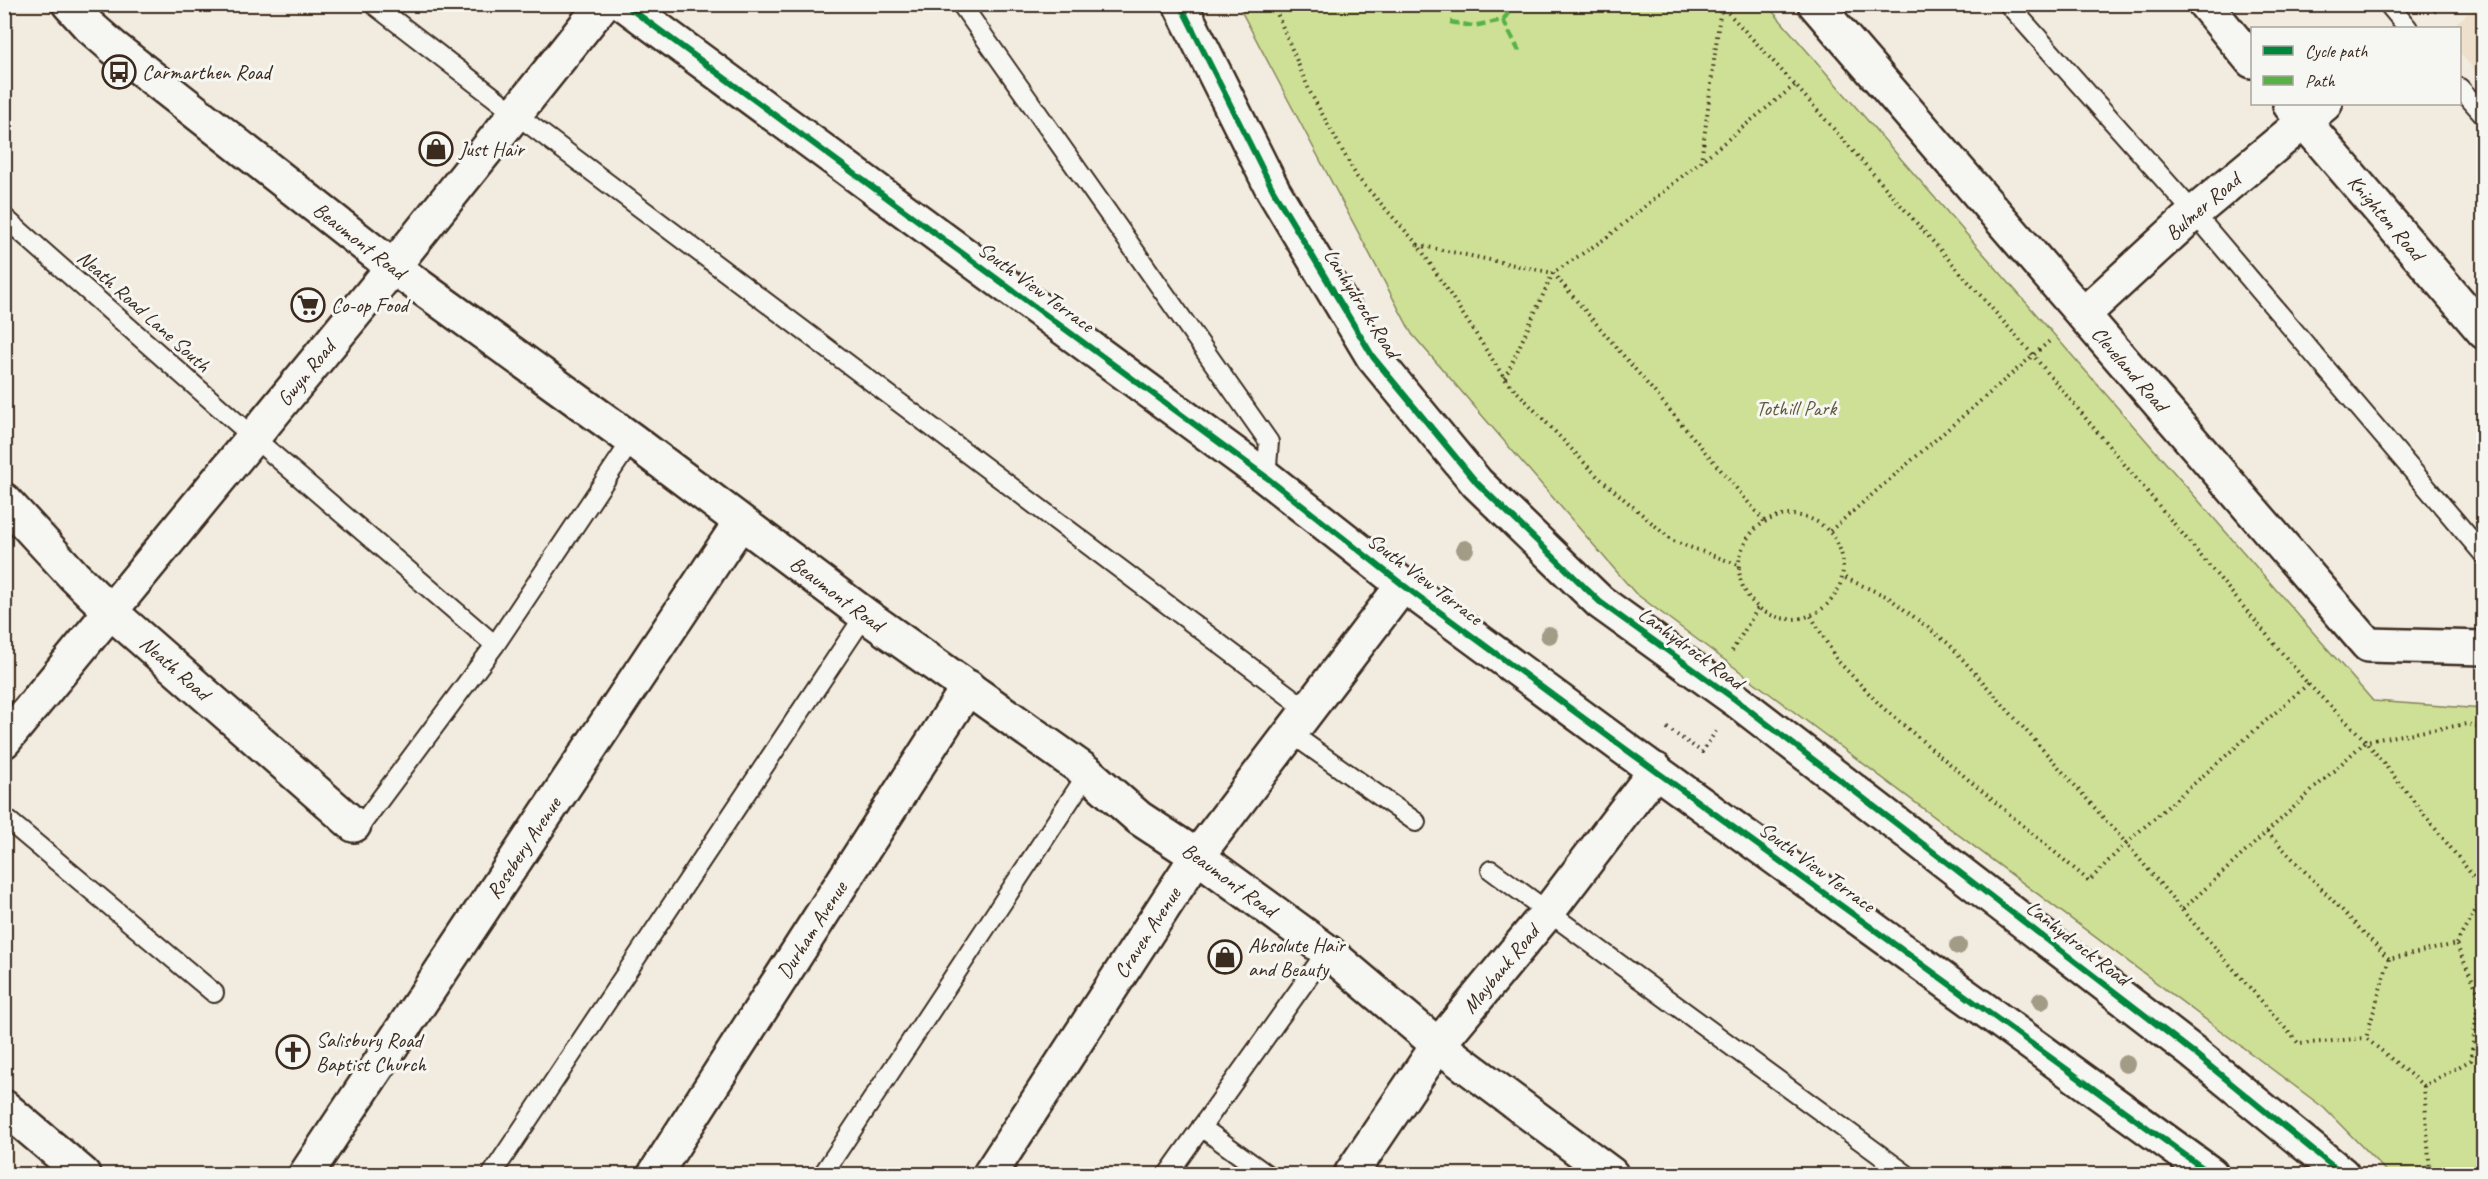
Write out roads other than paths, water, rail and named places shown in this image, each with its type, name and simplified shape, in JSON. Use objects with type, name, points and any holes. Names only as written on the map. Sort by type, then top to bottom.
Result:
[{"type":"street","name":"Beaumont Road","points":[[69,4],[88,26],[113,47],[393,267],[865,615],[1088,773],[1139,818],[1197,856],[1327,951],[1438,1045],[1611,1174]]},
{"type":"street","name":"Gwyn Road","points":[[4,741],[517,115],[603,4]]},
{"type":"street","name":"South View Terrace","points":[[624,4],[1266,477],[1403,585],[2211,1174]]},
{"type":"street","name":"Lanhydrock Road","points":[[1180,4],[1273,190],[1373,357],[1477,483],[1600,602],[1736,700],[2185,1046],[2342,1174]]},
{"type":"street","name":"Cleveland Road","points":[[1815,4],[2368,645],[2484,648]]},
{"type":"street","points":[[2205,4],[2251,59]]},
{"type":"street","name":"Bulmer Road","points":[[2084,314],[2306,109]]},
{"type":"street","name":"Knighton Road","points":[[2306,109],[2484,332]]},
{"type":"street","name":"Neath Road","points":[[4,500],[74,576],[111,612],[354,825]]},
{"type":"street","name":"Rosebery Avenue","points":[[306,1174],[740,523]]},
{"type":"street","name":"Craven Avenue","points":[[990,1174],[1197,856],[1403,585]]},
{"type":"street","name":"Durham Avenue","points":[[655,1174],[968,687]]},
{"type":"street","name":"Maybank Road","points":[[1350,1174],[1438,1045],[1548,912],[1656,770]]},
{"type":"street","points":[[4,1107],[82,1174]]},
{"type":"lane","points":[[373,4],[1300,722],[1416,822]]},
{"type":"lane","points":[[961,4],[1269,442],[1266,477]]},
{"type":"lane","points":[[2008,4],[2194,213],[2484,555]]},
{"type":"lane","points":[[2388,4],[2407,27]]},
{"type":"lane","points":[[2461,89],[2484,115]]},
{"type":"lane","name":"Neath Road Lane South","points":[[4,217],[254,438],[495,645]]},
{"type":"lane","points":[[354,825],[364,821],[495,645],[632,441]]},
{"type":"lane","points":[[492,1174],[865,615]]},
{"type":"lane","points":[[823,1174],[1088,773]]},
{"type":"lane","points":[[4,817],[214,993]]},
{"type":"lane","points":[[1491,870],[1906,1174]]},
{"type":"lane","points":[[1168,1174],[1327,951]]},
{"type":"lane","points":[[1201,1127],[1266,1174]]},
{"type":"place","name":"Carmarthen Road","points":[[119,72]]},
{"type":"place","name":"Just Hair","points":[[436,149]]},
{"type":"place","name":"Co-op Food","points":[[308,305]]},
{"type":"place","name":"Absolute Hair and Beauty","points":[[1225,957]]},
{"type":"place","name":"Salisbury Road Baptist Church","points":[[293,1052]]},
{"type":"park label","name":"Tothill Park","points":[[1796,408]]}]
